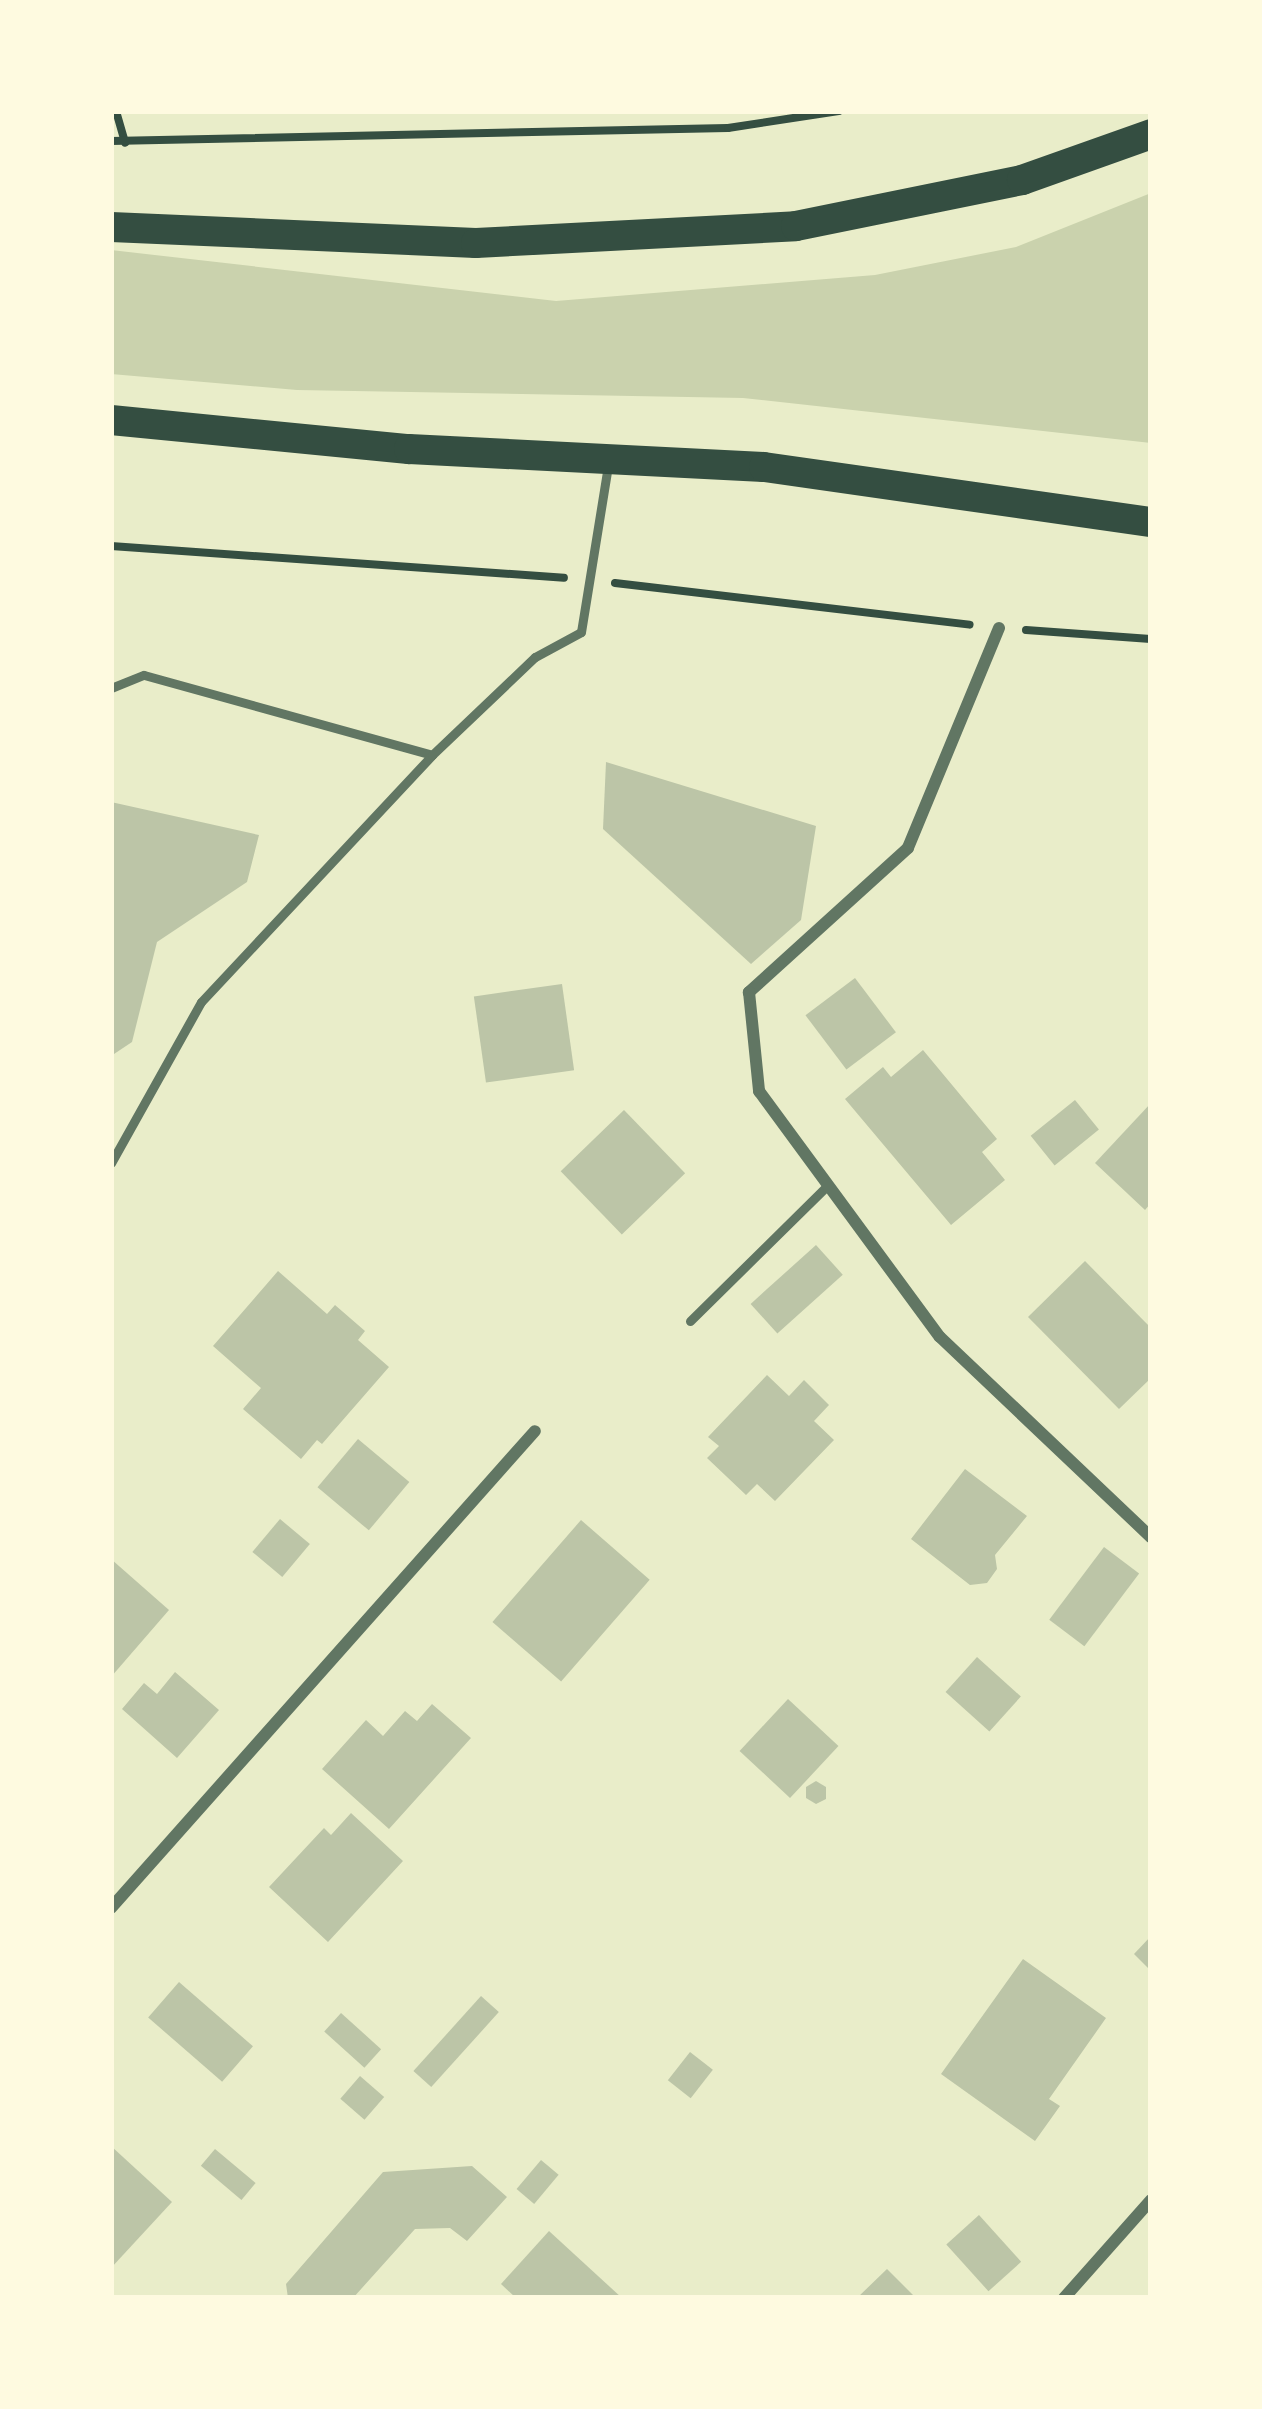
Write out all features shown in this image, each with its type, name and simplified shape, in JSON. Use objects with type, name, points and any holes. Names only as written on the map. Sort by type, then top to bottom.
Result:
[{"type":"main road","points":[[111,227],[476,243],[796,226],[1022,180],[1151,134]]},
{"type":"main road","points":[[111,420],[409,449],[764,467],[1151,522]]},
{"type":"street","points":[[999,628],[908,848],[749,992],[759,1091],[940,1337],[1151,1537]]},
{"type":"street","points":[[111,1908],[535,1431]]},
{"type":"street","points":[[1064,2298],[1151,2200]]},
{"type":"lane","points":[[111,1163],[201,1002],[433,755],[535,657],[581,632],[609,459]]},
{"type":"lane","points":[[111,688],[144,675],[433,755]]},
{"type":"lane","points":[[690,1321],[828,1185]]},
{"type":"path","points":[[116,111],[125,142]]},
{"type":"path","points":[[111,141],[728,128],[839,111]]},
{"type":"path","points":[[111,546],[590,580],[999,628],[1151,639]]},
{"type":"green space","points":[[1151,193],[1151,443],[743,398],[297,390],[111,374],[111,250],[556,301],[875,275],[1016,247]]},
{"type":"building","points":[[606,762],[816,826],[801,920],[751,964],[603,829]]},
{"type":"building","points":[[111,802],[259,835],[247,882],[157,942],[132,1042],[111,1056]]},
{"type":"building","points":[[855,978],[896,1032],[846,1070],[805,1015]]},
{"type":"building","points":[[562,984],[574,1070],[486,1083],[474,996]]},
{"type":"building","points":[[923,1050],[997,1139],[982,1152],[1005,1180],[951,1225],[845,1099],[883,1067],[891,1077]]},
{"type":"building","points":[[1075,1100],[1099,1130],[1055,1165],[1031,1136]]},
{"type":"building","points":[[1151,1103],[1151,1203],[1145,1210],[1095,1163]]},
{"type":"building","points":[[624,1110],[685,1173],[622,1234],[561,1171]]},
{"type":"building","points":[[816,1245],[843,1275],[777,1334],[751,1304]]},
{"type":"building","points":[[1085,1261],[1151,1328],[1151,1378],[1119,1409],[1028,1317]]},
{"type":"building","points":[[278,1271],[327,1314],[335,1305],[365,1331],[358,1340],[389,1367],[322,1444],[317,1440],[301,1459],[243,1409],[261,1388],[213,1346]]},
{"type":"building","points":[[767,1375],[789,1396],[804,1380],[829,1405],[814,1421],[834,1440],[775,1501],[757,1484],[746,1495],[707,1458],[719,1446],[708,1437]]},
{"type":"building","points":[[358,1439],[409,1482],[369,1530],[318,1487]]},
{"type":"building","points":[[965,1469],[1027,1516],[995,1555],[997,1569],[987,1583],[970,1585],[911,1539]]},
{"type":"building","points":[[280,1519],[310,1544],[282,1577],[252,1552]]},
{"type":"building","points":[[581,1520],[650,1580],[561,1682],[492,1622]]},
{"type":"building","points":[[1104,1547],[1139,1573],[1084,1646],[1049,1620]]},
{"type":"building","points":[[111,1559],[169,1610],[111,1677]]},
{"type":"building","points":[[977,1657],[1021,1696],[989,1731],[946,1692]]},
{"type":"building","points":[[175,1672],[219,1710],[177,1758],[122,1709],[144,1683],[157,1694]]},
{"type":"building","points":[[788,1699],[838,1746],[790,1798],[740,1751]]},
{"type":"building","points":[[432,1704],[471,1738],[389,1829],[322,1769],[366,1720],[383,1736],[405,1711],[417,1721]]},
{"type":"building","points":[[816,1781],[826,1787],[826,1799],[816,1804],[806,1798],[806,1787]]},
{"type":"building","points":[[351,1813],[403,1861],[328,1942],[269,1887],[324,1828],[331,1835]]},
{"type":"building","points":[[1151,1936],[1151,1971],[1134,1954]]},
{"type":"building","points":[[1023,1959],[1106,2018],[1049,2099],[1060,2106],[1035,2141],[941,2074]]},
{"type":"building","points":[[179,1982],[253,2046],[222,2082],[148,2017]]},
{"type":"building","points":[[481,1996],[499,2012],[431,2087],[413,2071]]},
{"type":"building","points":[[341,2013],[381,2049],[364,2068],[324,2032]]},
{"type":"building","points":[[690,2052],[713,2070],[691,2098],[668,2080]]},
{"type":"building","points":[[360,2076],[384,2097],[364,2120],[340,2099]]},
{"type":"building","points":[[111,2146],[172,2202],[111,2268]]},
{"type":"building","points":[[215,2149],[256,2183],[241,2200],[201,2166]]},
{"type":"building","points":[[541,2160],[559,2175],[534,2204],[517,2189]]},
{"type":"building","points":[[472,2166],[507,2197],[467,2241],[450,2228],[415,2229],[353,2298],[288,2298],[286,2284],[383,2172]]},
{"type":"building","points":[[979,2215],[1021,2262],[988,2291],[946,2244]]},
{"type":"building","points":[[549,2231],[622,2298],[516,2298],[501,2284]]},
{"type":"building","points":[[887,2269],[916,2298],[857,2298]]}]
